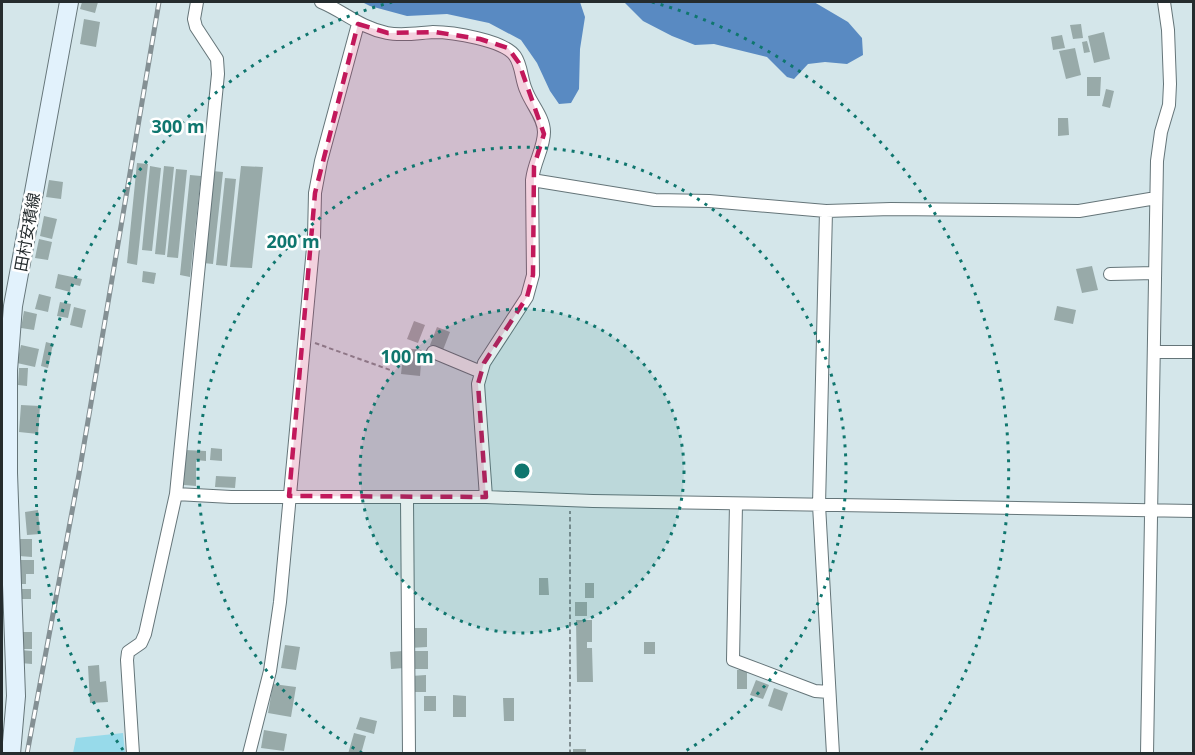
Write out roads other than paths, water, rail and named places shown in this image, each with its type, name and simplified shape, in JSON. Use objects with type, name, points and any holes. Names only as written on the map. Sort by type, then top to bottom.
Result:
[{"type":"main road","name":"田村安積線","points":[[11,753],[16,696],[8,657],[8,370],[13,306],[69,2]]},
{"type":"street","points":[[133,753],[127,660],[129,652],[141,643],[145,634],[176,494],[218,74],[217,59],[196,27],[194,18],[196,2]]},
{"type":"street","points":[[321,2],[358,24],[388,33],[435,32],[480,39],[508,48],[519,63],[522,81],[536,112],[542,119],[543,143],[534,166],[532,180],[532,275],[527,297],[484,363],[478,384],[486,497]]},
{"type":"street","points":[[1147,753],[1156,198],[1159,142],[1169,105],[1170,84],[1168,30],[1164,2]]},
{"type":"street","points":[[249,753],[271,660],[280,602],[314,237],[315,193],[321,161],[358,24]]},
{"type":"street","points":[[532,180],[655,200],[709,201],[826,212],[891,209],[1078,211],[1156,198]]},
{"type":"street","points":[[826,212],[819,506],[833,753]]},
{"type":"street","points":[[1110,274],[1155,273]]},
{"type":"street","points":[[433,352],[481,372]]},
{"type":"street","points":[[1154,352],[1194,352]]},
{"type":"street","points":[[176,494],[407,499],[486,497],[819,506],[1194,511]]},
{"type":"street","points":[[407,499],[409,753]]},
{"type":"street","points":[[736,504],[733,660],[815,691],[830,692]]},
{"type":"railway","points":[[27,754],[79,474],[159,2]]}]
